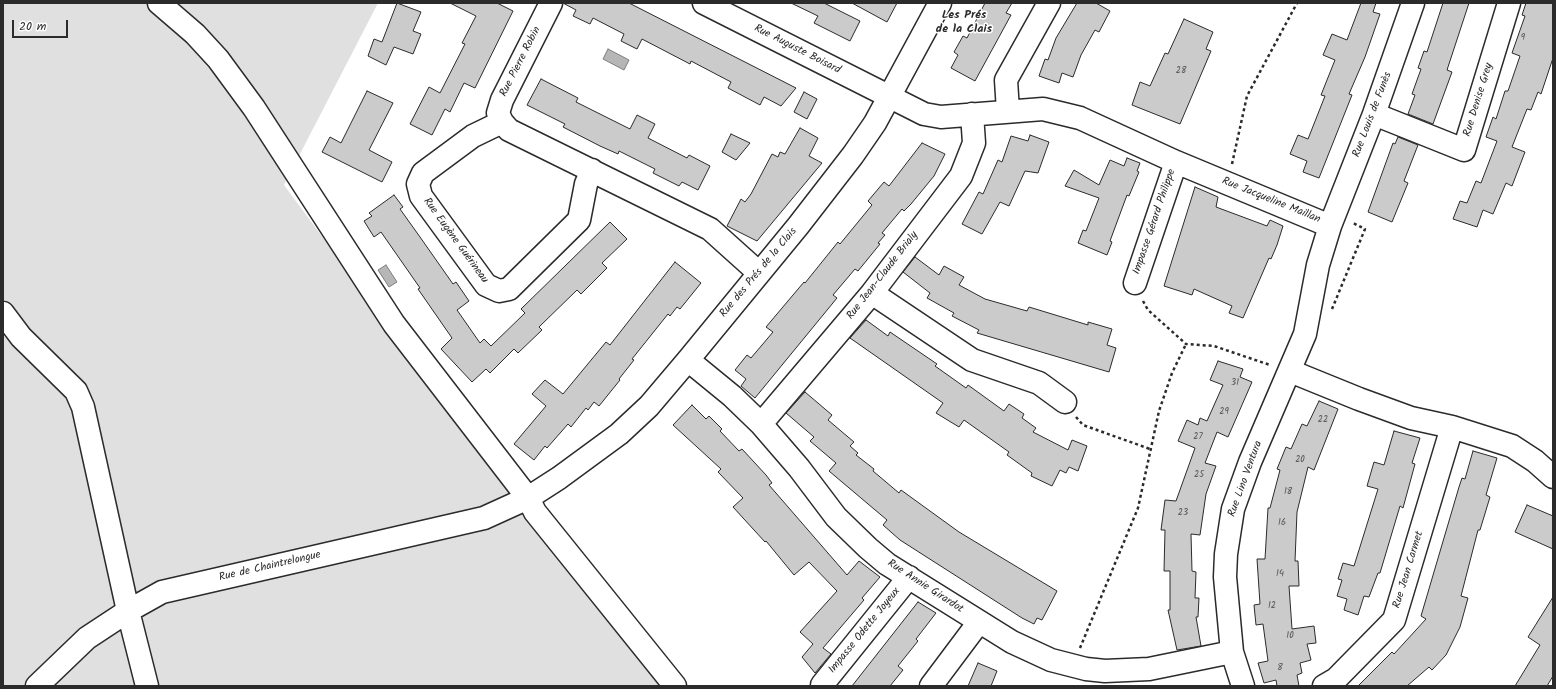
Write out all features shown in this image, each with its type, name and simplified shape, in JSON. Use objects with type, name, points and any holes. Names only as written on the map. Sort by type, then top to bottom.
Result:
[{"type":"street","points":[[159,3],[195,34],[218,58],[254,108],[394,324],[528,498],[535,512],[675,686]]},
{"type":"street","name":"Rue Pierre Robin","points":[[502,122],[498,113],[502,100],[551,3]]},
{"type":"street","name":"Rue Auguste Boisard","points":[[704,3],[889,96]]},
{"type":"street","name":"Rue des Prés de la Clais","points":[[528,498],[559,478],[619,434],[649,406],[688,360],[853,155],[875,123],[940,3]]},
{"type":"street","points":[[1008,111],[1006,80],[1049,3]]},
{"type":"street","name":"Rue Louis de Funès","points":[[1332,220],[1374,114],[1413,3]]},
{"type":"street","name":"Rue Denise Grey","points":[[1374,114],[1464,150],[1509,3]]},
{"type":"street","name":"Rue Jacqueline Maillan","points":[[889,96],[924,114],[941,117],[1043,109],[1080,118],[1176,162],[1227,183],[1332,220],[1318,265],[1305,334],[1290,371]]},
{"type":"street","name":"Rue Jean-Claude Brialy","points":[[761,424],[872,293],[961,176],[974,143],[972,114]]},
{"type":"street","points":[[502,122],[509,130],[710,229],[759,273]]},
{"type":"street","name":"Rue Eugène Guérineau","points":[[502,122],[473,136],[423,173],[418,184],[421,196],[486,285],[499,291],[509,289],[579,220],[586,184],[592,170]]},
{"type":"street","name":"Impasse Gérard Philippe","points":[[1135,283],[1176,162]]},
{"type":"street","points":[[872,293],[972,360],[1039,383],[1065,402]]},
{"type":"street","points":[[3,313],[26,342],[76,391],[83,407],[128,611],[147,686]]},
{"type":"street","name":"Rue Annie Girardot","points":[[688,360],[732,396],[761,424],[850,532],[887,564],[979,622],[1033,653],[1081,674],[1149,669],[1232,652]]},
{"type":"street","points":[[1290,371],[1389,411],[1411,418],[1452,427],[1512,446],[1535,461],[1553,477]]},
{"type":"street","name":"Rue Lino Ventura","points":[[1243,686],[1232,652],[1225,577],[1226,554],[1233,509],[1250,462],[1290,371]]},
{"type":"street","name":"Rue Jean Carmet","points":[[1324,686],[1336,679],[1394,620],[1452,427]]},
{"type":"street","name":"Rue de Chaintrelongue","points":[[36,686],[86,638],[128,611],[162,592],[484,518],[528,498]]},
{"type":"street","name":"Impasse Odette Joyeux","points":[[822,685],[909,577]]},
{"type":"street","points":[[931,686],[979,622]]},
{"type":"path","points":[[1227,183],[1247,96],[1297,3]]},
{"type":"path","points":[[1331,311],[1365,229],[1332,220]]},
{"type":"path","points":[[1135,283],[1148,310],[1186,344],[1214,346],[1250,360],[1290,371]]},
{"type":"path","points":[[1081,674],[1138,508],[1158,411],[1172,373],[1186,344]]},
{"type":"path","points":[[1065,402],[1083,425],[1150,449]]},
{"type":"shaded area","points":[[3,3],[378,3],[284,185],[525,511],[661,686],[3,686]]},
{"type":"shaded area","points":[[608,49],[629,60],[624,70],[603,59]]},
{"type":"shaded area","points":[[386,265],[397,282],[389,287],[378,270]]},
{"type":"building","points":[[397,3],[421,12],[413,31],[421,34],[413,54],[394,47],[386,65],[368,56],[374,39],[382,42]]},
{"type":"building","points":[[450,3],[497,3],[513,11],[475,88],[464,83],[450,112],[445,109],[432,135],[410,124],[429,87],[440,93],[465,44],[462,43],[476,16]]},
{"type":"building","points":[[563,3],[629,3],[796,88],[781,106],[764,97],[760,105],[728,88],[731,82],[691,61],[690,64],[642,39],[637,49],[621,41],[624,34],[593,18],[590,24],[573,16],[576,10]]},
{"type":"building","points":[[791,3],[824,3],[860,21],[850,41],[814,23],[818,16]]},
{"type":"building","points":[[852,3],[897,3],[887,22]]},
{"type":"building","points":[[985,3],[1012,3],[1006,13],[1011,15],[975,81],[951,68],[958,55],[954,52],[963,36],[967,38]]},
{"type":"building","points":[[1077,3],[1096,3],[1110,11],[1099,32],[1095,30],[1081,55],[1073,77],[1062,73],[1059,83],[1039,76],[1045,59],[1048,60],[1056,38]]},
{"type":"building","points":[[1361,3],[1376,3],[1373,12],[1380,14],[1365,57],[1349,94],[1352,95],[1319,178],[1303,172],[1307,161],[1290,154],[1298,135],[1308,139],[1325,96],[1321,95],[1335,60],[1323,55],[1332,34],[1347,40]]},
{"type":"building","points":[[1443,3],[1469,3],[1447,70],[1452,72],[1433,124],[1408,114],[1415,95],[1412,94],[1421,69],[1418,68],[1424,51],[1427,52]]},
{"type":"building","points":[[1526,3],[1553,3],[1553,58],[1541,94],[1538,92],[1531,110],[1527,109],[1512,147],[1525,152],[1512,186],[1506,183],[1493,214],[1483,210],[1477,227],[1453,219],[1460,201],[1467,203],[1476,181],[1481,183],[1497,141],[1486,137],[1493,117],[1496,119],[1505,91],[1508,91],[1520,56],[1512,53],[1525,16],[1522,15]]},
{"type":"building","points":[[1184,19],[1213,32],[1206,49],[1211,51],[1180,124],[1132,105],[1140,82],[1150,86],[1165,53],[1168,54]]},
{"type":"building","points":[[541,79],[578,98],[576,102],[630,129],[637,115],[655,124],[648,138],[687,158],[689,155],[710,166],[698,190],[682,182],[679,186],[653,173],[655,169],[619,151],[618,154],[600,146],[563,127],[565,124],[527,105]]},
{"type":"building","points":[[367,91],[393,103],[369,150],[392,162],[382,182],[322,152],[330,137],[341,143]]},
{"type":"building","points":[[804,92],[817,99],[807,119],[794,112]]},
{"type":"building","points":[[800,128],[818,138],[809,156],[822,163],[757,241],[727,226],[741,199],[745,202],[751,194],[772,154],[778,157],[780,152],[785,154]]},
{"type":"building","points":[[731,134],[750,143],[736,160],[722,152]]},
{"type":"building","points":[[1030,135],[1049,142],[1038,173],[1025,171],[1009,206],[1000,202],[982,234],[962,224],[979,192],[983,194],[998,160],[1002,162],[1011,136],[1028,141]]},
{"type":"building","points":[[1398,137],[1418,145],[1404,181],[1408,183],[1392,222],[1368,212],[1393,143],[1395,144]]},
{"type":"building","points":[[922,143],[945,154],[934,176],[911,204],[904,211],[902,209],[882,233],[885,235],[878,243],[880,244],[858,271],[855,269],[833,295],[837,298],[755,398],[741,386],[746,379],[735,370],[747,355],[751,358],[773,332],[766,327],[804,282],[805,283],[838,242],[840,244],[872,205],[868,201],[884,182],[889,186]]},
{"type":"building","points":[[1127,158],[1140,163],[1137,171],[1139,172],[1129,196],[1127,195],[1110,241],[1112,242],[1107,255],[1078,243],[1083,230],[1086,231],[1099,198],[1065,186],[1074,170],[1099,185],[1110,160],[1124,166]]},
{"type":"building","points":[[1195,187],[1218,197],[1216,207],[1267,226],[1270,220],[1283,226],[1271,259],[1269,258],[1243,318],[1229,313],[1232,306],[1194,289],[1192,295],[1164,286]]},
{"type":"building","points":[[394,195],[403,207],[400,209],[453,284],[456,282],[469,301],[457,310],[480,343],[484,339],[491,346],[525,313],[521,309],[610,222],[627,239],[602,263],[607,268],[581,294],[577,290],[539,327],[542,330],[518,353],[514,349],[490,373],[486,369],[472,382],[441,349],[452,338],[418,289],[420,288],[381,232],[374,237],[364,221],[372,216],[369,213]]},
{"type":"building","points":[[915,257],[939,275],[944,266],[964,277],[959,285],[985,299],[1027,311],[1029,307],[1088,325],[1088,322],[1112,329],[1107,345],[1116,348],[1109,372],[977,333],[979,330],[952,316],[954,313],[927,298],[930,293],[903,272]]},
{"type":"building","points":[[675,262],[701,283],[680,309],[677,307],[670,316],[668,314],[632,359],[634,360],[619,379],[620,380],[599,406],[594,402],[588,410],[586,408],[571,427],[568,424],[547,448],[545,446],[534,460],[514,444],[546,406],[532,394],[545,380],[563,394],[606,342],[610,345]]},
{"type":"building","points":[[866,320],[888,336],[890,332],[937,364],[935,366],[966,388],[968,385],[1004,411],[1009,404],[1024,414],[1022,418],[1036,428],[1033,432],[1068,450],[1072,440],[1087,446],[1078,471],[1069,467],[1066,473],[1060,470],[1052,486],[1031,476],[1032,473],[1007,455],[1009,452],[964,420],[959,427],[936,413],[943,403],[850,338]]},
{"type":"building","points":[[1218,361],[1243,369],[1240,377],[1252,382],[1228,437],[1217,432],[1205,463],[1216,466],[1206,494],[1200,535],[1191,534],[1192,571],[1196,572],[1195,598],[1199,598],[1198,617],[1196,617],[1201,646],[1177,650],[1168,610],[1170,610],[1170,571],[1164,571],[1165,530],[1161,530],[1165,500],[1176,501],[1195,448],[1178,441],[1187,420],[1198,425],[1200,418],[1207,421],[1223,385],[1210,380]]},
{"type":"building","points":[[805,392],[832,415],[828,420],[854,442],[850,446],[858,453],[856,455],[874,469],[873,471],[899,493],[901,490],[959,532],[1057,591],[1042,620],[1037,618],[1034,624],[1022,618],[900,540],[883,525],[887,520],[829,471],[836,463],[810,441],[814,437],[786,413]]},
{"type":"building","points":[[1319,401],[1338,409],[1314,470],[1308,467],[1297,512],[1295,561],[1298,561],[1299,586],[1289,586],[1292,629],[1314,626],[1316,643],[1307,644],[1311,660],[1300,663],[1302,673],[1297,675],[1299,686],[1277,686],[1276,680],[1264,683],[1258,663],[1268,661],[1263,624],[1256,625],[1254,605],[1260,604],[1257,559],[1265,559],[1268,508],[1270,508],[1280,470],[1277,469],[1286,447],[1291,449],[1302,424],[1307,426]]},
{"type":"building","points":[[692,405],[706,419],[709,416],[722,429],[720,431],[739,451],[742,449],[766,475],[772,483],[769,485],[847,575],[859,561],[880,577],[862,598],[864,600],[823,648],[831,654],[815,673],[802,657],[813,644],[800,632],[837,591],[809,562],[794,575],[766,541],[765,542],[733,507],[743,498],[718,472],[721,469],[673,425]]},
{"type":"building","points":[[1394,431],[1420,438],[1412,463],[1415,464],[1403,508],[1400,506],[1380,573],[1378,573],[1369,597],[1364,596],[1358,615],[1344,610],[1347,599],[1337,596],[1342,580],[1338,579],[1343,563],[1354,566],[1378,489],[1367,486],[1374,462],[1384,465]]},
{"type":"building","points":[[1473,451],[1497,458],[1486,495],[1490,497],[1480,530],[1478,530],[1461,596],[1468,598],[1460,627],[1446,655],[1432,670],[1429,667],[1407,686],[1358,686],[1392,652],[1394,654],[1426,619],[1421,616],[1459,487],[1462,478],[1465,479]]},
{"type":"building","points":[[1527,505],[1553,516],[1553,549],[1515,532]]},
{"type":"building","points":[[1553,597],[1553,676],[1547,686],[1515,686],[1540,645],[1528,637]]},
{"type":"building","points":[[918,602],[936,613],[916,639],[918,641],[898,666],[903,670],[890,686],[852,686]]},
{"type":"building","points":[[978,663],[997,671],[991,686],[968,686]]},
{"type":"district","name":"Les Prés de la Clais","points":[[964,23]]}]
